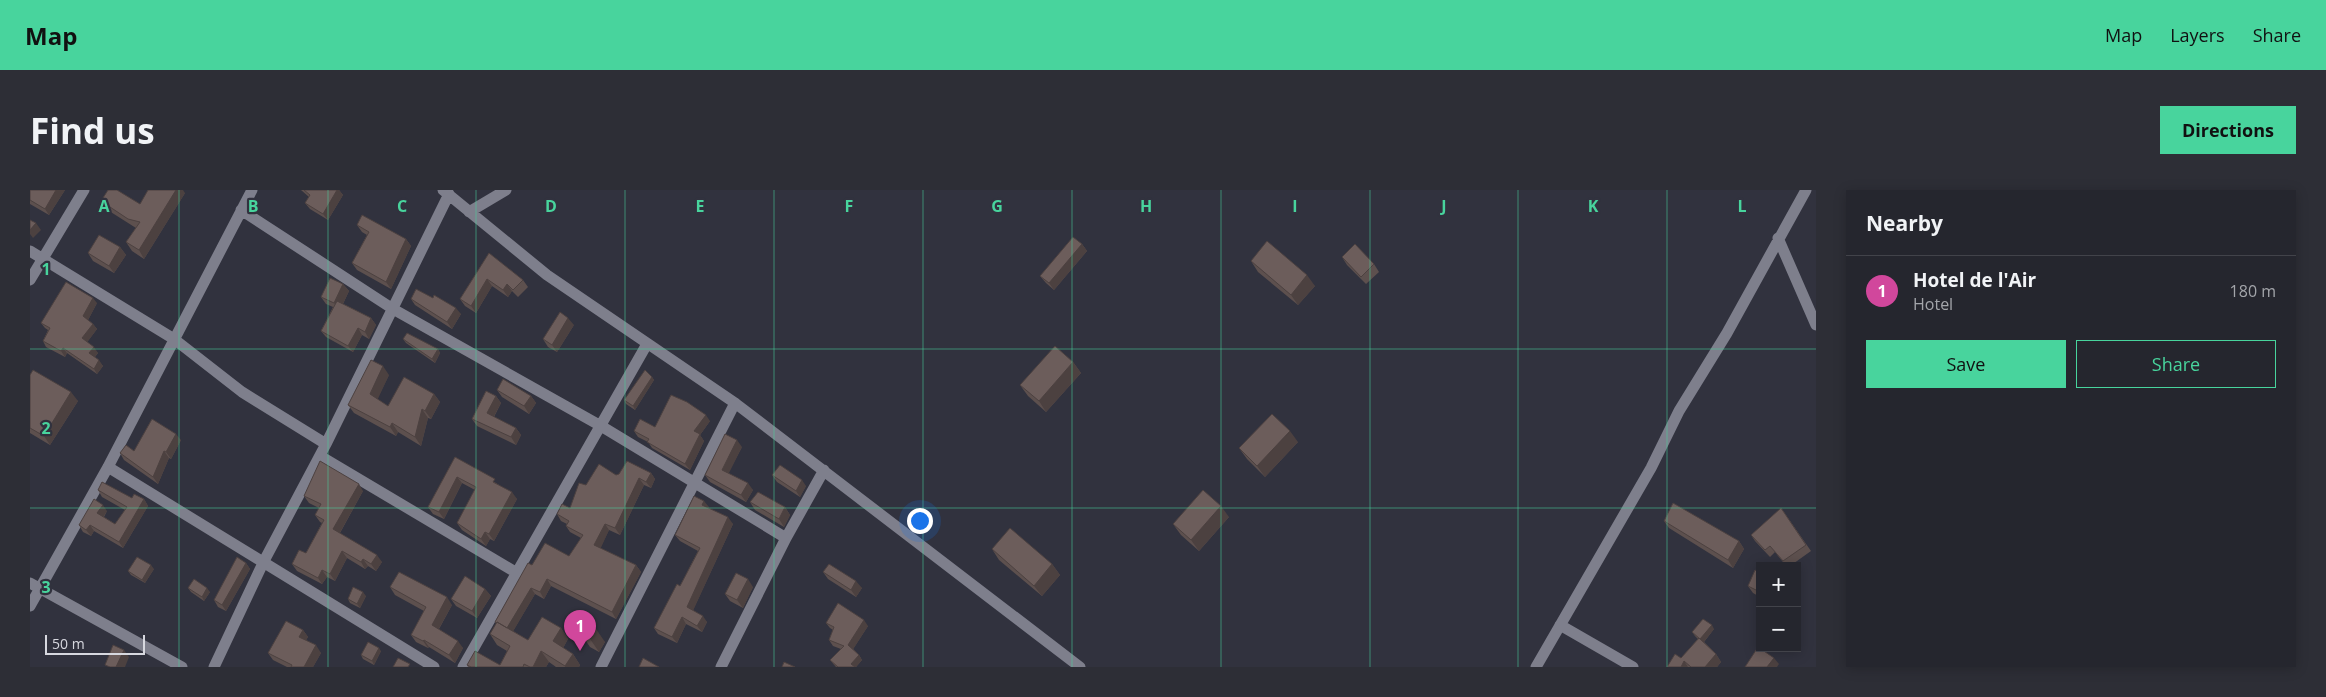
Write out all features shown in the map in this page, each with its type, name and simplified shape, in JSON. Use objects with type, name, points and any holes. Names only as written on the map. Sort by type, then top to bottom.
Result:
[{"type":"street","points":[[30,280],[84,190]]},
{"type":"street","points":[[30,606],[35,585],[108,467],[252,190]]},
{"type":"street","points":[[469,212],[506,190]]},
{"type":"street","points":[[1536,667],[1651,468],[1679,411],[1727,333],[1806,190]]},
{"type":"street","points":[[214,667],[264,561],[320,456],[393,309],[446,192],[547,275],[735,403],[1080,667]]},
{"type":"street","points":[[241,210],[393,309],[601,426],[786,538]]},
{"type":"street","points":[[1778,238],[1816,325]]},
{"type":"street","points":[[30,251],[174,339],[242,392],[326,444]]},
{"type":"street","points":[[463,667],[647,344]]},
{"type":"street","points":[[601,667],[735,403]]},
{"type":"street","points":[[320,456],[517,573]]},
{"type":"street","points":[[108,467],[434,667]]},
{"type":"street","points":[[721,667],[786,538],[824,470]]},
{"type":"street","points":[[35,585],[182,667]]},
{"type":"street","points":[[1560,625],[1633,667]]},
{"type":"building","points":[[30,190],[56,190],[45,209],[30,200]]},
{"type":"building","points":[[108,190],[117,190],[140,204],[148,190],[176,190],[139,250],[126,242],[140,222],[128,219],[101,201]]},
{"type":"building","points":[[304,190],[337,190],[323,214],[305,203],[310,195]]},
{"type":"building","points":[[362,215],[406,239],[386,282],[352,263],[369,232],[357,225]]},
{"type":"building","points":[[30,220],[36,223],[30,230]]},
{"type":"building","points":[[99,235],[120,247],[109,266],[88,253]]},
{"type":"building","points":[[1073,237],[1082,244],[1049,283],[1040,276]]},
{"type":"building","points":[[1267,241],[1307,275],[1291,295],[1251,261]]},
{"type":"building","points":[[1355,244],[1374,264],[1361,277],[1342,257]]},
{"type":"building","points":[[489,253],[523,280],[513,290],[507,284],[503,290],[487,279],[471,306],[460,299]]},
{"type":"building","points":[[330,278],[343,284],[334,303],[321,297]]},
{"type":"building","points":[[66,282],[93,298],[83,316],[93,324],[82,338],[94,347],[89,353],[99,360],[94,369],[63,348],[61,351],[43,341],[50,328],[41,323]]},
{"type":"building","points":[[416,289],[433,298],[434,295],[456,308],[447,322],[411,299]]},
{"type":"building","points":[[337,301],[371,318],[365,332],[358,328],[348,346],[321,331]]},
{"type":"building","points":[[560,312],[568,318],[552,345],[543,339]]},
{"type":"building","points":[[407,333],[438,349],[432,359],[403,339]]},
{"type":"building","points":[[1055,346],[1073,362],[1039,401],[1020,385]]},
{"type":"building","points":[[371,360],[383,366],[370,394],[388,406],[404,377],[434,394],[425,411],[422,409],[415,437],[392,423],[390,427],[348,405]]},
{"type":"building","points":[[33,370],[71,392],[44,436],[30,428],[30,375]]},
{"type":"building","points":[[645,370],[652,377],[633,406],[624,400]]},
{"type":"building","points":[[503,379],[531,396],[524,406],[497,390]]},
{"type":"building","points":[[486,391],[496,396],[487,413],[516,428],[511,437],[472,419]]},
{"type":"building","points":[[671,395],[687,402],[706,415],[694,431],[700,434],[685,464],[647,442],[649,439],[634,431],[640,419],[655,427]]},
{"type":"building","points":[[1272,414],[1290,431],[1257,466],[1239,448]]},
{"type":"building","points":[[152,419],[176,434],[166,452],[164,451],[153,477],[120,453],[126,445],[134,451]]},
{"type":"building","points":[[725,434],[737,440],[722,470],[748,483],[741,495],[705,475]]},
{"type":"building","points":[[455,457],[495,479],[493,482],[512,492],[489,534],[485,532],[481,539],[457,523],[476,487],[457,477],[439,512],[428,507]]},
{"type":"building","points":[[320,461],[359,484],[333,529],[377,555],[371,564],[363,559],[361,562],[342,551],[330,574],[322,570],[318,578],[292,564],[299,550],[306,553],[324,520],[315,515],[321,504],[304,496]]},
{"type":"building","points":[[627,461],[651,473],[646,482],[639,478],[615,528],[605,524],[594,545],[636,565],[612,612],[547,579],[540,592],[531,588],[507,628],[496,623],[528,563],[532,565],[545,543],[569,556],[583,535],[566,526],[569,521],[557,514],[562,504],[570,508],[579,483],[586,485],[599,464],[616,475],[619,474]]},
{"type":"building","points":[[780,465],[802,480],[796,491],[772,475]]},
{"type":"building","points":[[102,482],[132,498],[134,494],[144,499],[119,542],[90,525],[86,530],[79,525],[94,499],[103,505],[97,513],[115,524],[127,507],[98,490]]},
{"type":"building","points":[[1203,490],[1221,506],[1191,540],[1173,524]]},
{"type":"building","points":[[758,492],[785,507],[779,519],[750,502]]},
{"type":"building","points":[[694,496],[704,501],[702,505],[728,517],[687,607],[703,616],[697,626],[682,617],[672,637],[654,628],[677,584],[680,586],[700,548],[675,535]]},
{"type":"building","points":[[1673,503],[1739,541],[1728,560],[1664,521]]},
{"type":"building","points":[[1781,508],[1806,545],[1783,561],[1770,546],[1765,550],[1751,535]]},
{"type":"building","points":[[1010,528],[1052,564],[1034,586],[992,549]]},
{"type":"building","points":[[137,557],[151,565],[142,580],[128,571]]},
{"type":"building","points":[[237,557],[246,563],[222,605],[214,600]]},
{"type":"building","points":[[829,564],[856,581],[851,590],[823,572]]},
{"type":"building","points":[[1755,570],[1756,590],[1748,586]]},
{"type":"building","points":[[399,572],[447,597],[432,625],[458,641],[449,655],[424,640],[411,635],[426,607],[390,587]]},
{"type":"building","points":[[736,573],[748,579],[737,600],[725,594]]},
{"type":"building","points":[[465,576],[485,589],[472,611],[451,599]]},
{"type":"building","points":[[194,579],[207,588],[202,597],[188,588]]},
{"type":"building","points":[[353,587],[363,592],[357,604],[348,599]]},
{"type":"building","points":[[838,603],[864,620],[848,645],[859,655],[851,664],[855,667],[838,667],[830,660],[844,646],[829,640],[834,627],[826,623]]},
{"type":"building","points":[[542,617],[561,628],[553,641],[573,654],[565,666],[541,651],[533,667],[524,664],[523,667],[471,667],[467,665],[475,651],[500,665],[510,646],[490,634],[497,622],[528,640]]},
{"type":"building","points":[[583,618],[592,623],[586,633],[577,628]]},
{"type":"building","points":[[1703,619],[1712,625],[1700,639],[1692,632]]},
{"type":"building","points":[[286,621],[303,630],[299,637],[316,645],[304,667],[291,667],[292,665],[268,653]]},
{"type":"building","points":[[1699,638],[1716,654],[1705,667],[1691,667],[1684,661],[1681,667],[1667,667],[1675,654],[1681,658]]},
{"type":"building","points":[[368,642],[379,648],[372,661],[361,655]]},
{"type":"building","points":[[113,645],[124,650],[116,667],[110,667],[105,665]]},
{"type":"building","points":[[1756,650],[1756,652],[1765,652],[1774,658],[1767,667],[1745,667]]},
{"type":"building","points":[[398,658],[410,664],[408,667],[393,667]]},
{"type":"building","points":[[643,658],[659,667],[639,667]]},
{"type":"building","points":[[784,662],[795,667],[782,667]]},
{"type":"place","name":"Hotel de l'Air","points":[[580,651]]}]
